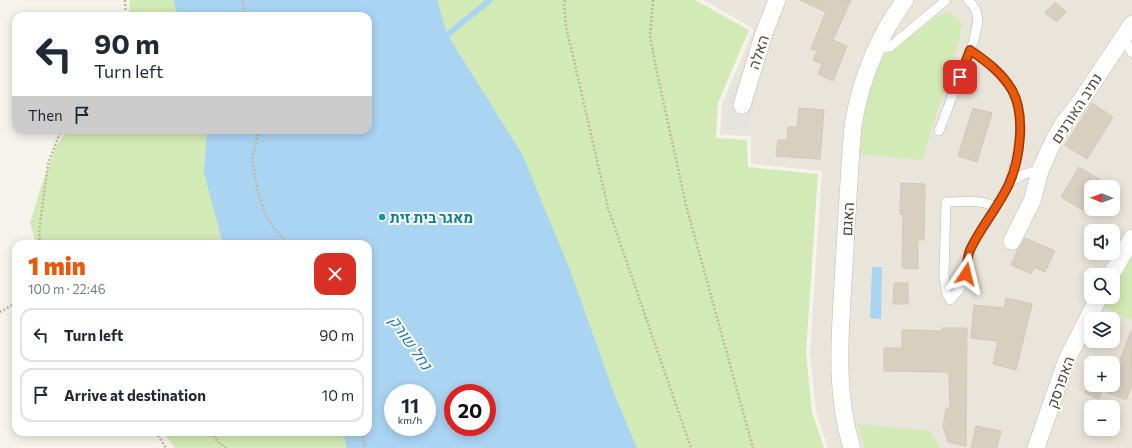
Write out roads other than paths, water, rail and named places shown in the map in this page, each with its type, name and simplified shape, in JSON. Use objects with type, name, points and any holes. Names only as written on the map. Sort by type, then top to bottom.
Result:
[{"type":"street","name":"האלה","points":[[742,105],[764,33],[777,0]]},
{"type":"street","name":"האגם","points":[[852,448],[840,386],[840,360],[853,126],[861,87],[867,67],[886,29],[905,0]]},
{"type":"street","name":"נתיב האורנים","points":[[1012,241],[1032,201],[1040,171],[1062,124],[1078,105],[1132,24]]},
{"type":"street","points":[[1115,268],[1132,238]]},
{"type":"street","name":"האפרסק","points":[[1036,448],[1067,359],[1095,304]]},
{"type":"lane","points":[[876,48],[890,46],[903,37],[946,0]]},
{"type":"lane","points":[[939,131],[974,40],[978,21],[976,10],[968,0]]},
{"type":"lane","points":[[1123,38],[1132,53]]},
{"type":"lane","points":[[970,50],[1001,75],[1012,90],[1020,116],[1018,151],[1009,184]]},
{"type":"lane","points":[[995,207],[979,201],[946,202],[944,276],[946,291],[950,300],[963,283],[970,251],[1009,184],[1016,177],[1027,172],[1040,171]]},
{"type":"water","name":"מאגר בית זית","points":[[173,0],[437,0],[447,34],[522,154],[570,270],[615,396],[637,448],[347,448],[344,437],[342,436],[372,436],[372,240],[222,240],[204,173],[207,134],[372,134],[372,12],[177,12]]},
{"type":"water","points":[[872,267],[882,267],[881,319],[870,318]]},
{"type":"waterway","points":[[442,39],[490,0]]},
{"type":"place","name":"מאגר בית זית","points":[[382,217]]},
{"type":"water label","name":"נחל שורק","points":[[411,342]]}]
